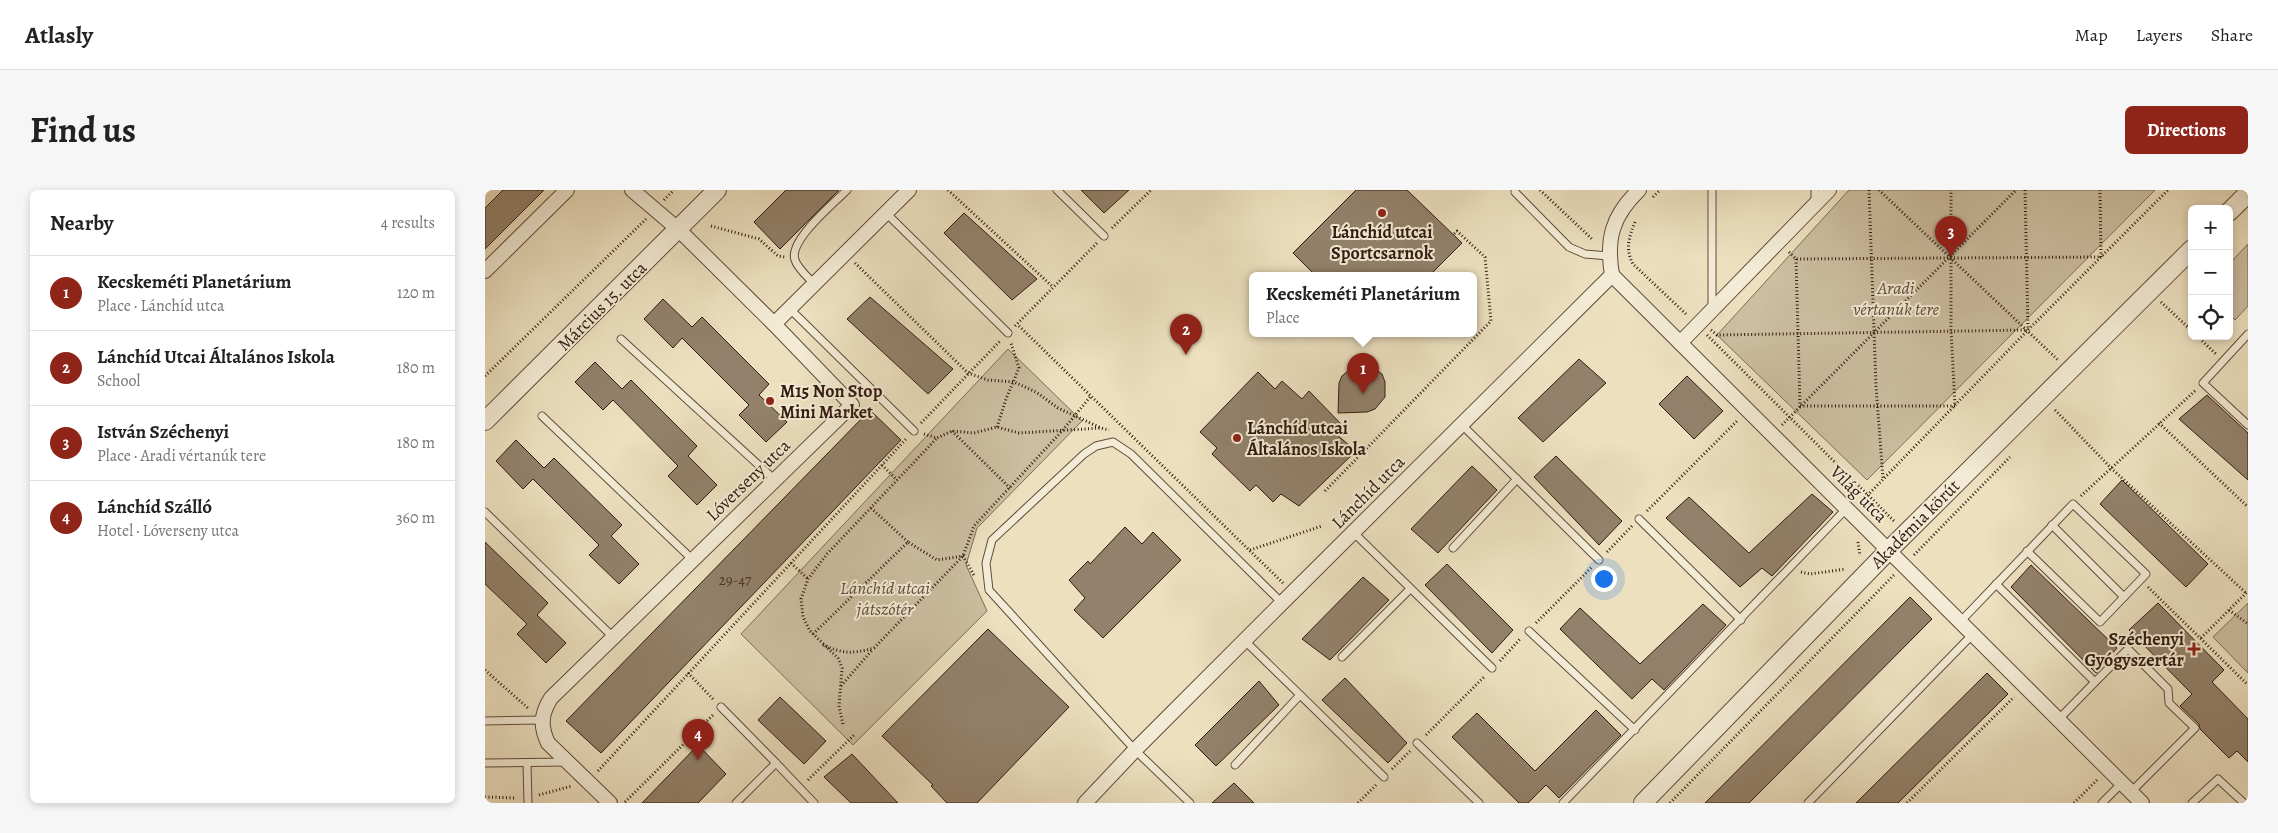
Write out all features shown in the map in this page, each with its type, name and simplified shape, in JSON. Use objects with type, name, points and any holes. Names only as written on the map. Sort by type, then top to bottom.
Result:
[{"type":"street","points":[[485,271],[567,190]]},
{"type":"street","points":[[633,190],[679,230],[774,324],[909,190]]},
{"type":"street","name":"Március 15. utca","points":[[485,421],[679,230],[717,190]]},
{"type":"street","points":[[1612,276],[1609,256],[1613,226],[1625,204],[1639,190]]},
{"type":"street","points":[[1680,343],[1815,197],[1829,190]]},
{"type":"street","points":[[2233,208],[2247,196]]},
{"type":"street","name":"Akadémia körút","points":[[1643,803],[1861,571],[1889,550],[2191,250]]},
{"type":"street","name":"Világ utca","points":[[1612,276],[2142,803]]},
{"type":"street","name":"Lánchíd utca","points":[[1085,803],[1135,750],[1293,592],[1612,276]]},
{"type":"street","name":"Lóverseny utca","points":[[541,720],[551,698],[612,636],[852,405],[774,324]]},
{"type":"street","points":[[541,720],[543,733],[548,743],[610,803]]},
{"type":"lane","points":[[815,285],[794,259],[797,242],[847,190]]},
{"type":"lane","points":[[1057,190],[1104,236]]},
{"type":"lane","points":[[1712,190],[1712,309]]},
{"type":"lane","points":[[1515,192],[1569,247],[1585,254],[1609,256]]},
{"type":"lane","points":[[886,213],[1008,332]]},
{"type":"lane","points":[[790,309],[914,431]]},
{"type":"lane","points":[[2247,336],[2203,383],[2248,424]]},
{"type":"lane","points":[[621,339],[775,480]]},
{"type":"lane","points":[[542,416],[693,560]]},
{"type":"lane","points":[[1462,425],[1599,560]]},
{"type":"lane","points":[[1190,803],[1135,750],[989,590],[985,563],[993,540],[1084,454],[1096,446],[1113,442],[1131,454],[1282,603]]},
{"type":"lane","points":[[1453,548],[1517,479]]},
{"type":"lane","points":[[1960,622],[2027,550],[2073,504],[2146,574],[2100,622],[2027,550]]},
{"type":"lane","points":[[1563,803],[1789,569],[1849,511]]},
{"type":"lane","points":[[485,512],[612,636]]},
{"type":"lane","points":[[1639,519],[1741,620]]},
{"type":"lane","points":[[2052,526],[2124,597]]},
{"type":"lane","points":[[1354,533],[1492,668]]},
{"type":"lane","points":[[1996,584],[2095,682]]},
{"type":"lane","points":[[1342,657],[1410,589]]},
{"type":"lane","points":[[1529,631],[1635,730]]},
{"type":"lane","points":[[1808,803],[1973,634]]},
{"type":"lane","points":[[1245,641],[1384,777]]},
{"type":"lane","points":[[2059,719],[2128,649],[2168,689],[2169,703],[2195,728],[2127,787],[2102,803]]},
{"type":"lane","points":[[1235,764],[1300,695]]},
{"type":"lane","points":[[721,707],[814,803]]},
{"type":"lane","points":[[485,721],[541,720]]},
{"type":"lane","points":[[1417,744],[1479,803]]},
{"type":"lane","points":[[485,763],[569,762]]},
{"type":"lane","points":[[527,763],[528,803]]},
{"type":"lane","points":[[736,803],[776,763]]},
{"type":"lane","points":[[2193,803],[2218,779],[2244,803]]},
{"type":"path","points":[[485,376],[674,190]]},
{"type":"path","points":[[948,190],[1053,287]]},
{"type":"path","points":[[1142,190],[1146,194]]},
{"type":"path","points":[[588,781],[968,373],[1151,190]]},
{"type":"path","points":[[1540,190],[1592,238]]},
{"type":"path","points":[[1645,204],[1660,190]]},
{"type":"path","points":[[1869,190],[1883,479]]},
{"type":"path","points":[[1879,190],[2069,371]]},
{"type":"path","points":[[1951,190],[1951,330],[1955,406]]},
{"type":"path","points":[[1772,435],[2016,190]]},
{"type":"path","points":[[2025,190],[2028,330]]},
{"type":"path","points":[[2099,190],[2101,257]]},
{"type":"path","points":[[1849,511],[1868,496],[2028,330],[2168,190]]},
{"type":"path","points":[[1637,216],[1627,245],[1628,255],[1633,264],[1699,323],[1789,417],[1922,547]]},
{"type":"path","points":[[711,226],[759,239],[778,256],[794,259]]},
{"type":"path","points":[[1453,235],[1457,231],[1485,257],[1491,321],[1477,335]]},
{"type":"path","points":[[846,254],[968,373],[988,380],[1014,382],[1036,392],[1058,408],[1074,416],[1101,428],[1134,436]]},
{"type":"path","points":[[1800,406],[1796,259],[2101,257]]},
{"type":"path","points":[[2154,309],[2167,296]]},
{"type":"path","points":[[2161,302],[2188,327]]},
{"type":"path","points":[[1699,323],[1717,335],[2028,330]]},
{"type":"path","points":[[1017,324],[1293,592]]},
{"type":"path","points":[[997,426],[1005,399],[1019,368],[1008,332]]},
{"type":"path","points":[[1325,491],[1475,337]]},
{"type":"path","points":[[2201,340],[2224,361]]},
{"type":"path","points":[[2073,504],[2203,383]]},
{"type":"path","points":[[840,686],[963,556],[973,526],[1062,431],[1091,396]]},
{"type":"path","points":[[2049,417],[2062,404]]},
{"type":"path","points":[[1800,406],[1955,406]]},
{"type":"path","points":[[1358,803],[1747,410]]},
{"type":"path","points":[[2055,410],[2111,468],[2247,592],[2201,638]]},
{"type":"path","points":[[2159,423],[2248,507]]},
{"type":"path","points":[[843,724],[839,707],[841,668],[838,658],[813,634],[803,617],[801,599],[808,578],[827,554],[937,438],[952,431],[973,433],[997,426],[1019,433],[1101,428]]},
{"type":"path","points":[[914,431],[937,438]]},
{"type":"path","points":[[952,431],[1010,488]]},
{"type":"path","points":[[1670,803],[2015,451]]},
{"type":"path","points":[[882,465],[897,480]]},
{"type":"path","points":[[871,508],[908,542],[937,560],[963,556]]},
{"type":"path","points":[[1250,550],[1323,526]]},
{"type":"path","points":[[1856,538],[1860,548],[1861,571],[1879,590]]},
{"type":"path","points":[[813,634],[908,542]]},
{"type":"path","points":[[791,563],[808,578]]},
{"type":"path","points":[[1789,569],[1810,574],[1861,571]]},
{"type":"path","points":[[2140,580],[2248,684]]},
{"type":"path","points":[[2229,610],[2248,624]]},
{"type":"path","points":[[823,645],[841,653],[859,653],[874,648]]},
{"type":"path","points":[[485,670],[541,720]]},
{"type":"path","points":[[623,803],[721,707],[688,673]]},
{"type":"path","points":[[1907,803],[2015,696]]},
{"type":"path","points":[[799,788],[854,735]]},
{"type":"path","points":[[2074,803],[2098,779]]},
{"type":"green space","name":"Aradi vértanúk tere","points":[[1849,190],[2155,190],[1867,480],[1717,335]]},
{"type":"green space","points":[[2248,244],[2248,306],[2235,320],[2233,318],[2233,260]]},
{"type":"green space","name":"Lánchíd utcai játszótér","points":[[1008,349],[1082,421],[977,528],[966,565],[987,611],[853,745],[741,634]]},
{"type":"green space","points":[[2248,603],[2248,673],[2213,637]]},
{"type":"building","points":[[503,190],[544,190],[485,249],[485,208]]},
{"type":"building","points":[[786,190],[839,190],[780,249],[754,222]]},
{"type":"building","points":[[1081,190],[1129,190],[1104,213]]},
{"type":"building","name":"Lánchíd utcai Sportcsarnok","points":[[1356,190],[1407,190],[1462,243],[1433,272],[1312,272],[1293,253]]},
{"type":"building","points":[[964,213],[1037,279],[1012,300],[944,233]]},
{"type":"building","points":[[870,297],[953,369],[928,394],[847,319]]},
{"type":"building","points":[[663,299],[692,327],[702,317],[769,384],[759,395],[787,422],[766,442],[739,415],[749,405],[682,338],[673,348],[644,319]]},
{"type":"building","points":[[1579,359],[1606,383],[1543,442],[1518,418]]},
{"type":"building","points":[[595,362],[622,389],[631,380],[697,446],[688,456],[717,485],[697,505],[668,476],[678,466],[613,400],[603,410],[575,382]]},
{"type":"building","points":[[1369,365],[1382,374],[1385,382],[1385,397],[1375,409],[1367,412],[1338,413],[1339,383],[1342,376],[1354,366]]},
{"type":"building","name":"Lánchíd utcai Általános Iskola","points":[[1258,372],[1275,389],[1282,381],[1302,399],[1309,391],[1343,426],[1336,434],[1356,451],[1299,506],[1281,494],[1273,502],[1256,485],[1250,491],[1212,454],[1217,448],[1200,432]]},
{"type":"building","points":[[1687,376],[1723,411],[1694,439],[1659,404]]},
{"type":"building","points":[[2207,395],[2248,433],[2248,480],[2179,419]]},
{"type":"building","points":[[870,410],[901,440],[601,753],[566,721]]},
{"type":"building","points":[[516,440],[544,468],[554,458],[622,525],[611,536],[639,564],[619,584],[589,555],[599,545],[533,479],[523,489],[496,461]]},
{"type":"building","points":[[1556,456],[1622,521],[1599,545],[1534,477]]},
{"type":"building","points":[[1472,466],[1497,490],[1438,553],[1411,529]]},
{"type":"building","points":[[2122,480],[2208,564],[2186,587],[2100,504]]},
{"type":"building","points":[[1812,494],[1833,512],[1772,576],[1762,568],[1740,587],[1666,518],[1689,497],[1749,553]]},
{"type":"building","points":[[1125,527],[1142,544],[1153,532],[1181,560],[1103,638],[1074,610],[1085,598],[1069,580],[1088,561],[1090,564]]},
{"type":"building","points":[[485,542],[548,603],[537,615],[566,643],[546,663],[517,634],[527,624],[485,584]]},
{"type":"building","points":[[1447,564],[1513,630],[1492,653],[1425,585]]},
{"type":"building","points":[[2031,565],[2117,648],[2096,673],[2011,587]]},
{"type":"building","points":[[1363,577],[1389,600],[1330,660],[1302,639]]},
{"type":"building","points":[[1910,597],[1932,619],[1749,803],[1705,803]]},
{"type":"building","points":[[2158,603],[2224,670],[2212,682],[2248,719],[2248,762],[2237,751],[2229,758],[2200,729],[2199,724],[2180,706],[2192,694],[2129,630]]},
{"type":"building","points":[[1703,604],[1726,625],[1664,690],[1652,679],[1632,699],[1560,629],[1580,608],[1640,664]]},
{"type":"building","points":[[988,629],[1069,707],[977,803],[947,803],[931,786],[933,785],[882,736]]},
{"type":"building","points":[[1987,673],[2008,694],[1898,803],[1856,803]]},
{"type":"building","points":[[1345,678],[1407,743],[1388,763],[1322,700]]},
{"type":"building","points":[[1259,681],[1279,705],[1216,766],[1195,745]]},
{"type":"building","points":[[780,697],[826,741],[804,764],[758,720]]},
{"type":"building","points":[[1596,710],[1621,735],[1559,798],[1546,785],[1528,803],[1519,803],[1452,737],[1477,713],[1535,771]]},
{"type":"building","points":[[698,745],[726,774],[698,803],[642,803]]},
{"type":"building","points":[[852,754],[898,803],[851,803],[824,777]]},
{"type":"building","points":[[1234,783],[1254,803],[1212,803]]},
{"type":"place","name":"Lánchíd utcai Sportcsarnok","points":[[1382,213]]},
{"type":"place","name":"István Széchenyi","points":[[1951,257]]},
{"type":"place","name":"Lánchíd Utcai Általános Iskola","points":[[1186,355]]},
{"type":"place","name":"Kecskeméti Planetárium","points":[[1363,394]]},
{"type":"place","name":"M15 Non Stop Mini Market","points":[[770,401]]},
{"type":"place","name":"Lánchíd utcai Általános Iskola","points":[[1237,438]]},
{"type":"place","name":"Széchenyi Gyógyszertár","points":[[2194,649]]},
{"type":"place","name":"Lánchíd Szálló","points":[[698,760]]}]
